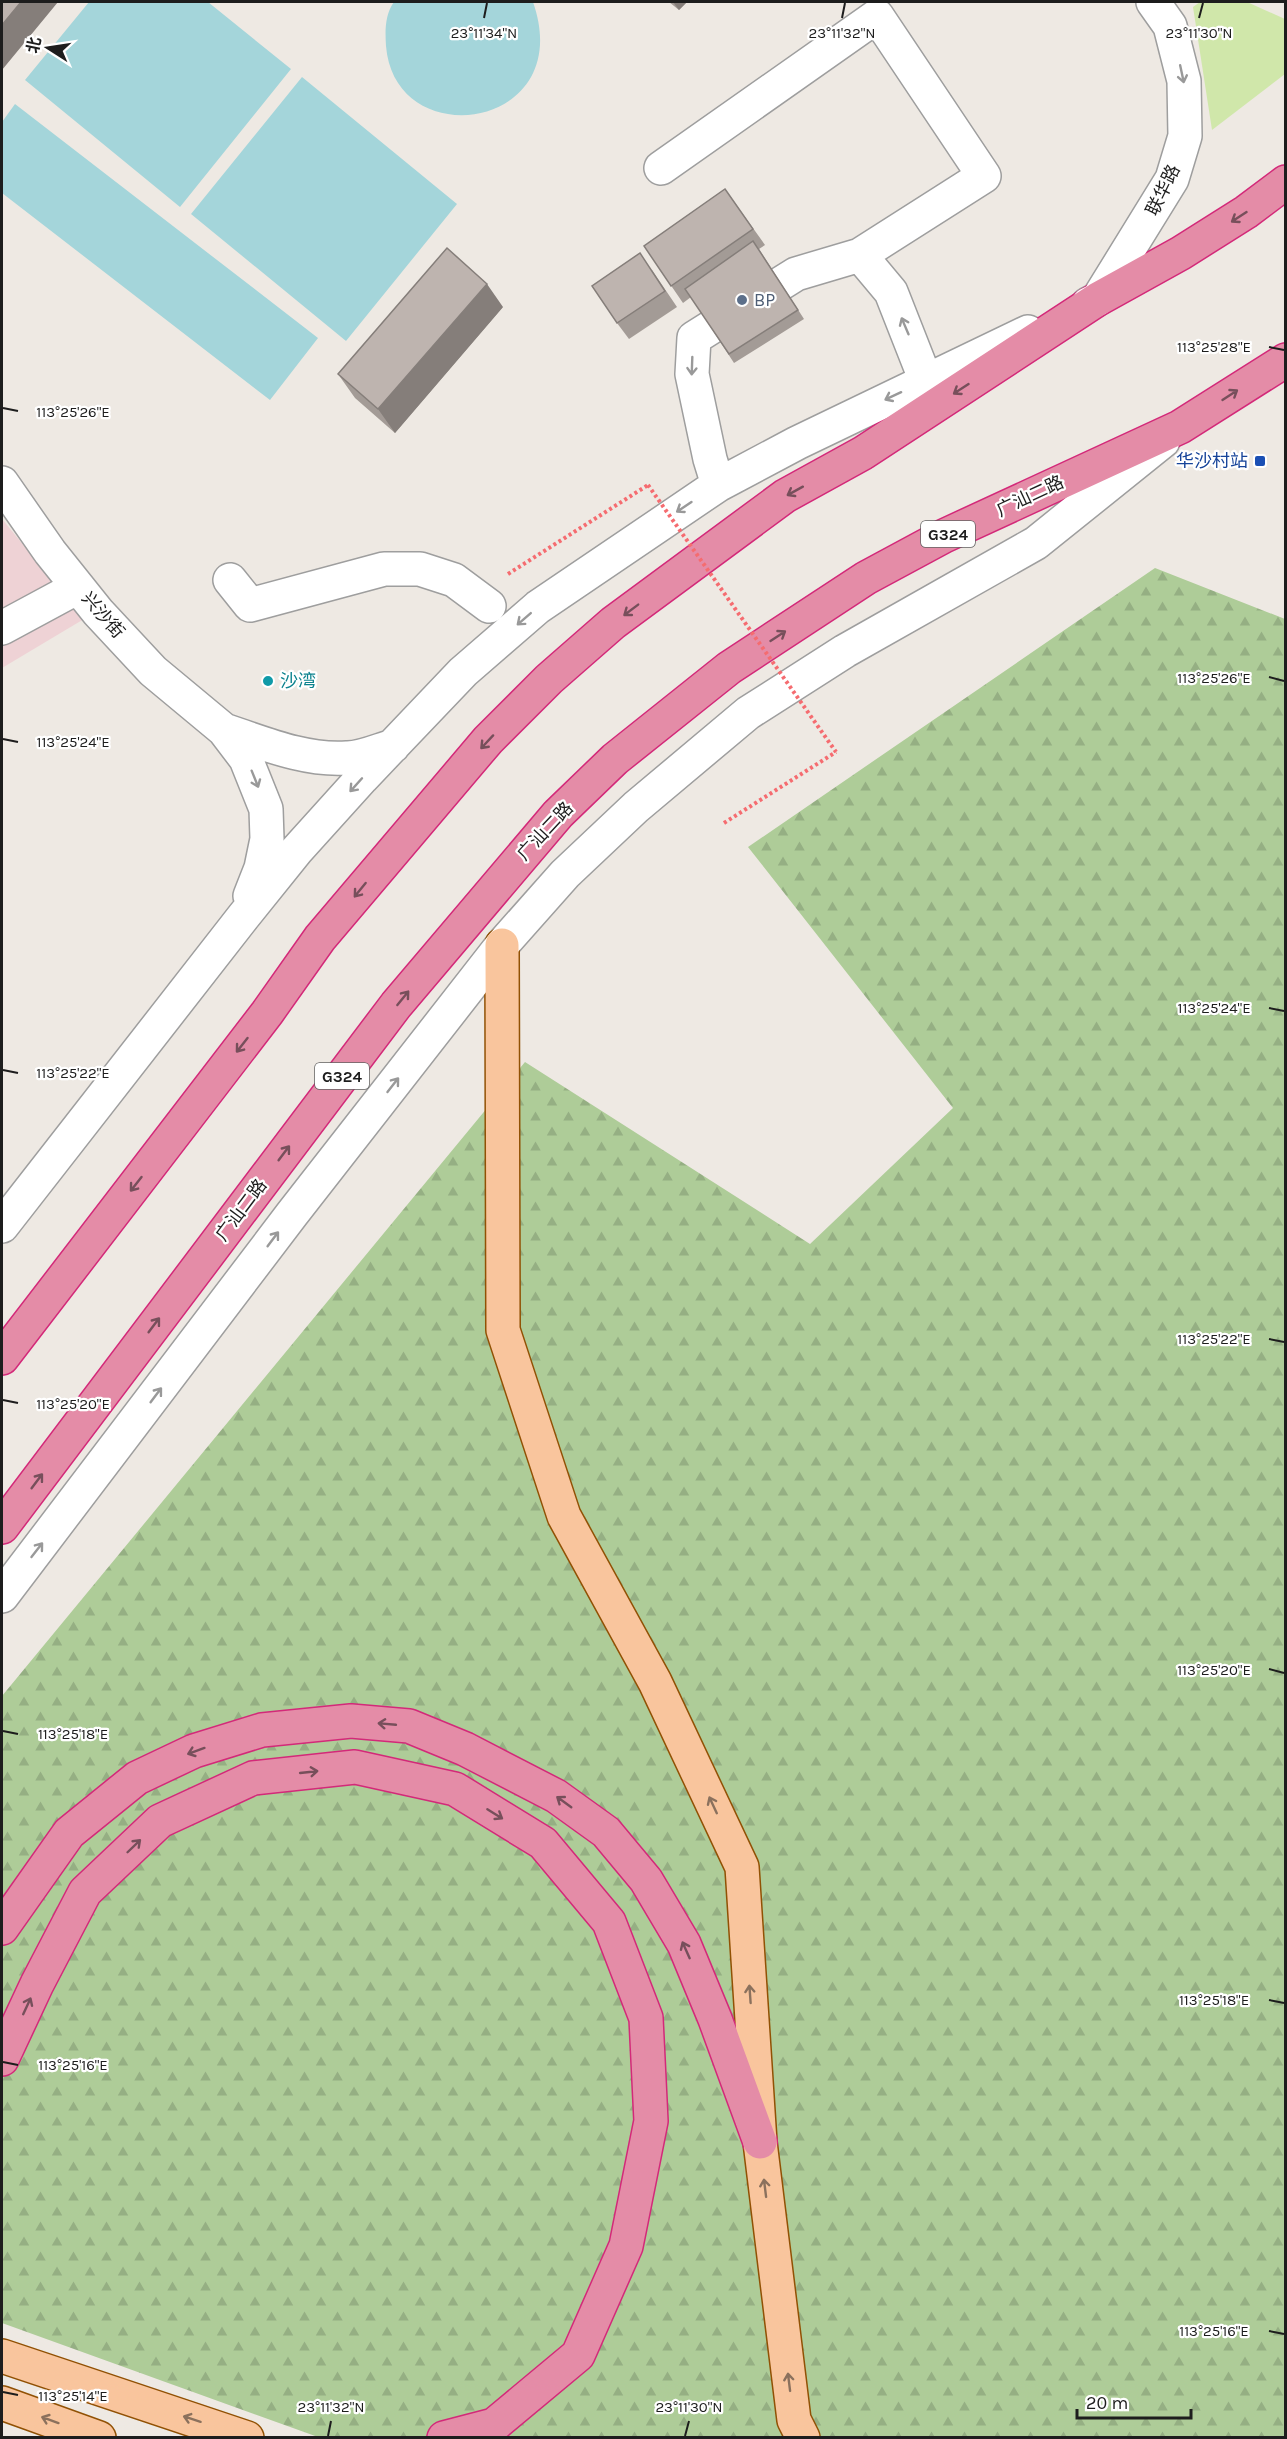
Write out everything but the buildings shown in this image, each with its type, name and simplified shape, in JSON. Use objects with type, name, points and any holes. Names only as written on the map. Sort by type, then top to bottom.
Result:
[{"type":"highway","points":[[2,1358],[321,938],[481,748],[549,679],[614,623],[785,496],[863,453],[1098,299],[1181,253],[1246,212],[1286,182]]},
{"type":"highway","name":"广汕二路","points":[[2,1527],[367,1043],[497,884],[558,814],[615,759],[729,668],[866,579],[944,536],[1180,427],[1286,360]]},
{"type":"highway","points":[[2,1928],[69,1833],[137,1778],[194,1751],[262,1730],[351,1721],[409,1726],[465,1749],[556,1796],[606,1832],[646,1880],[684,1944],[715,2019],[760,2142]]},
{"type":"highway","points":[[2,2058],[37,1984],[86,1892],[160,1821],[253,1778],[356,1767],[411,1779],[455,1789],[543,1843],[609,1922],[646,2018],[651,2121],[626,2247],[578,2355],[494,2425],[444,2438]]},
{"type":"main road","points":[[502,945],[503,1330],[564,1516],[655,1682],[742,1867],[760,2142],[794,2420],[803,2438]]},
{"type":"main road","points":[[2,2356],[247,2438]]},
{"type":"main road","points":[[2,2403],[99,2438]]},
{"type":"street","name":"联华路","points":[[1098,299],[1172,179],[1185,136],[1184,81],[1170,26],[1153,2]]},
{"type":"street","points":[[661,168],[877,15],[984,176],[860,255],[796,274],[694,338],[692,374],[710,459],[718,485]]},
{"type":"street","points":[[860,255],[891,292],[926,381]]},
{"type":"street","points":[[2,1226],[297,850],[463,672],[538,607],[718,485],[797,442],[1098,299]]},
{"type":"street","points":[[2,1596],[292,1214],[502,945],[565,874],[636,807],[748,713],[845,651],[1035,543],[1180,427]]},
{"type":"street","name":"兴沙街","points":[[2,483],[98,612],[153,671],[224,730]]},
{"type":"street","points":[[230,580],[250,605],[384,569],[420,569],[454,580],[489,606]]},
{"type":"street","points":[[2,628],[78,587]]},
{"type":"street","points":[[224,730],[282,750],[313,757],[349,759],[393,746]]},
{"type":"street","points":[[224,730],[246,759],[266,809],[267,839],[261,868],[243,917]]},
{"type":"path","points":[[507,574],[648,485],[836,752],[724,823]]},
{"type":"shaded area","points":[[2,519],[84,619],[2,668]]},
{"type":"green space","points":[[1200,2],[1247,2],[1285,19],[1285,74],[1212,130],[1193,7]]},
{"type":"green space","points":[[1155,568],[1285,619],[1285,2437],[318,2437],[2,2323],[2,1696],[525,1062],[810,1244],[953,1108],[748,847]]},
{"type":"water","points":[[89,2],[208,2],[291,69],[180,207],[25,80]]},
{"type":"water","points":[[394,2],[533,2],[540,45],[530,78],[509,101],[480,113],[448,114],[419,104],[397,81],[386,46],[387,17]]},
{"type":"water","points":[[302,77],[457,204],[346,341],[191,214]]},
{"type":"water","points":[[15,104],[318,338],[270,400],[2,193],[2,122]]},
{"type":"place","name":"BP","points":[[742,300]]},
{"type":"place","name":"华沙村站","points":[[1260,461]]},
{"type":"place","name":"沙湾","points":[[268,681]]}]
